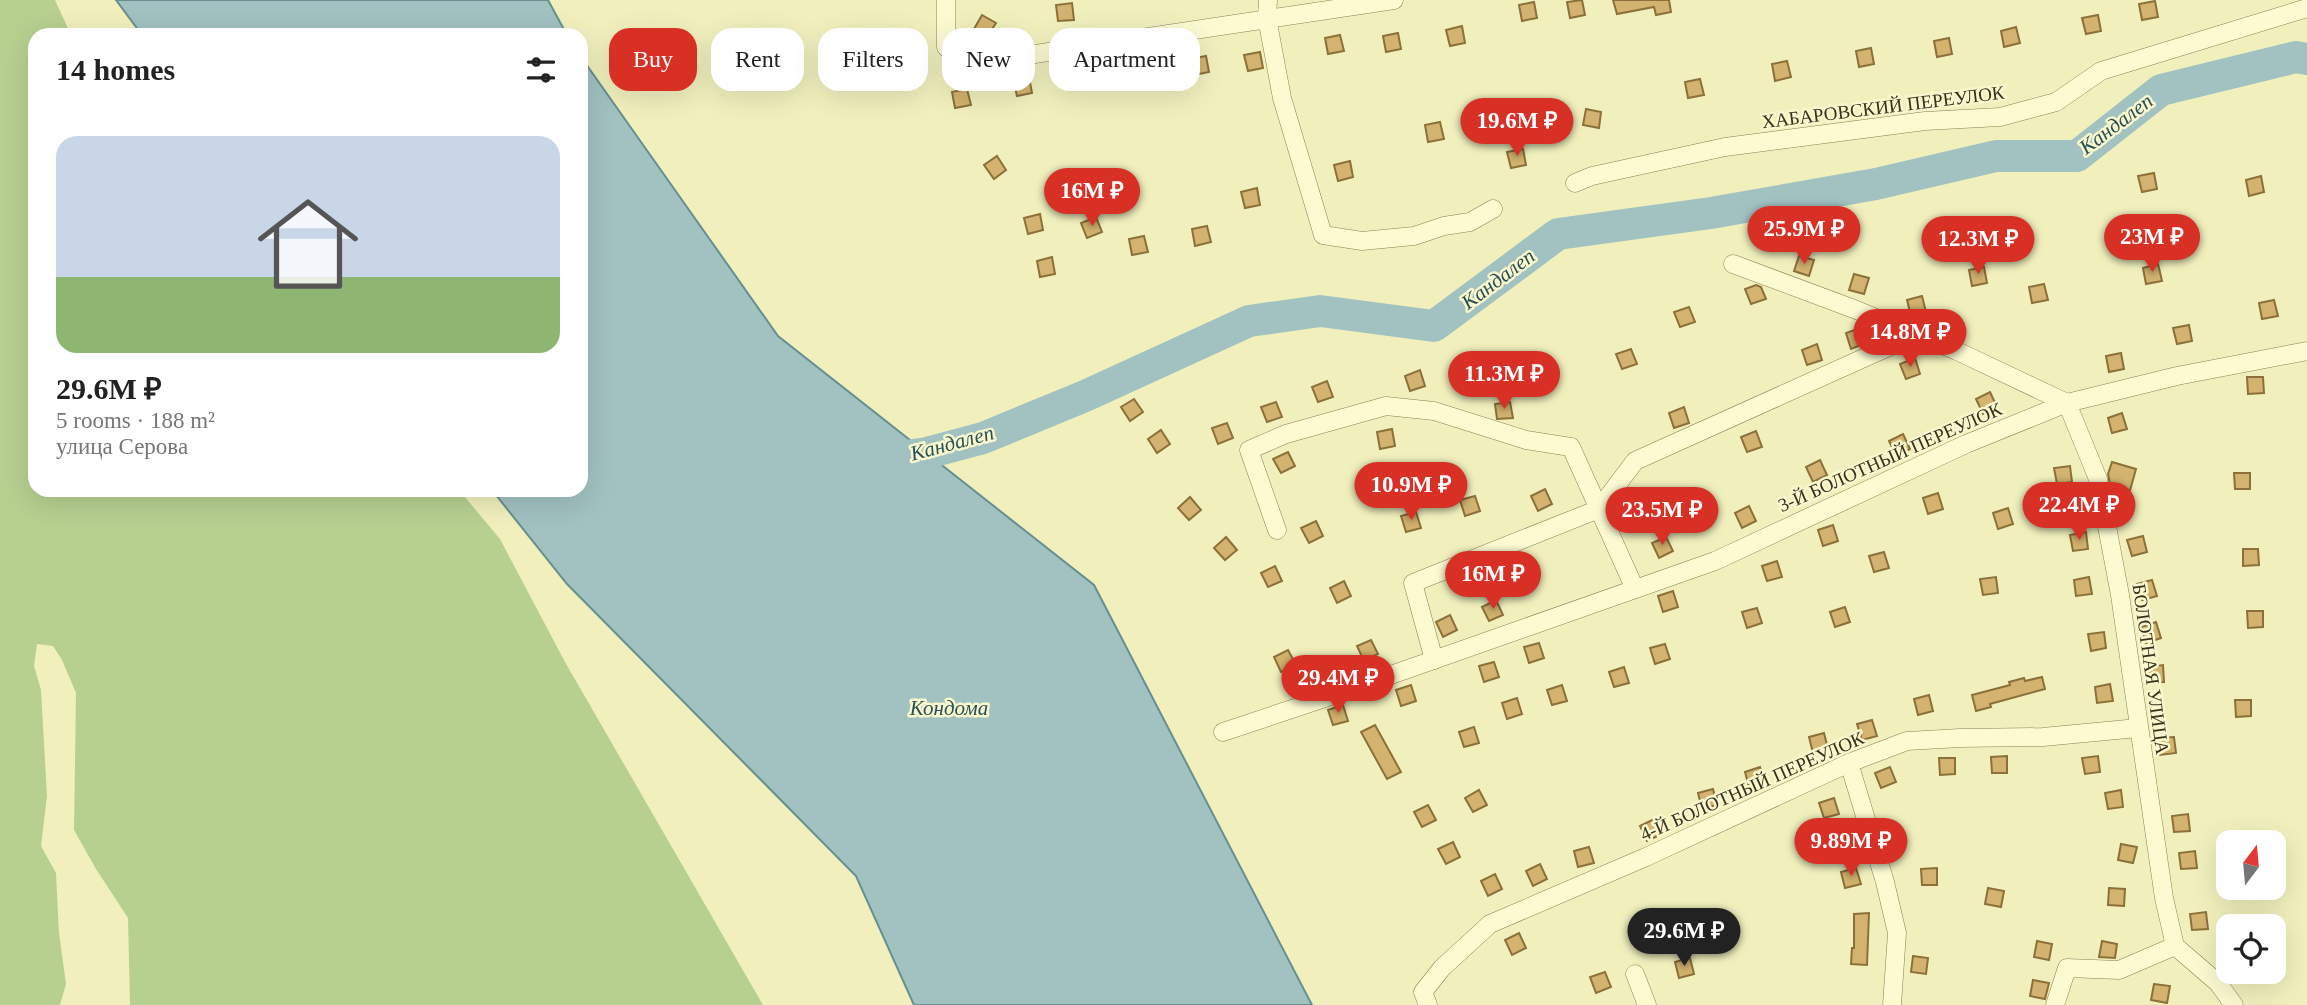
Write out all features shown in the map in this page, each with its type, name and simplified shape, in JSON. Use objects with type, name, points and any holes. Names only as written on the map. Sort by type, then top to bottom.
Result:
[{"type":"street","points":[[946,0],[946,47],[969,64],[1394,0]]},
{"type":"street","points":[[1268,0],[1267,18],[1282,98],[1323,235],[1362,241],[1414,236],[1444,226],[1470,222],[1493,209]]},
{"type":"street","name":"ХАБАРОВСКИЙ ПЕРЕУЛОК","points":[[1575,183],[1629,167],[1725,147],[1925,121],[2000,117],[2056,102],[2101,72],[2307,8]]},
{"type":"street","points":[[1733,264],[1957,351],[2067,403]]},
{"type":"street","points":[[1434,660],[1413,583],[1599,509],[1635,461],[1915,335]]},
{"type":"street","name":"3-Й БОЛОТНЫЙ ПЕРЕУЛОК","points":[[1223,732],[1715,561],[1966,444],[2067,403],[2178,376],[2307,351]]},
{"type":"street","name":"БОЛОТНАЯ УЛИЦА","points":[[2067,403],[2098,480],[2120,595],[2164,898],[2175,946]]},
{"type":"street","points":[[1278,530],[1249,450],[1286,433],[1386,406],[1434,411],[1526,440],[1571,447],[1635,589]]},
{"type":"street","name":"4-Й БОЛОТНЫЙ ПЕРЕУЛОК","points":[[1425,998],[1442,968],[1490,924],[1646,857],[1849,764],[1907,741],[2043,737],[2138,728]]},
{"type":"street","points":[[1849,764],[1885,882],[1897,933],[1892,1005]]},
{"type":"street","points":[[2055,1005],[2067,968],[2119,970],[2175,946],[2218,983],[2234,1005]]},
{"type":"street","points":[[1634,974],[1647,1005]]},
{"type":"green space","points":[[0,0],[55,0],[68,28],[28,28],[28,497],[465,497],[500,539],[565,662],[763,1005],[130,1005],[128,918],[74,830],[76,693],[53,646],[37,644],[34,666],[41,690],[47,796],[41,846],[56,873],[59,933],[66,984],[60,1005],[0,1005]]},
{"type":"water","points":[[116,0],[548,0],[563,28],[137,28]]},
{"type":"water","name":"Кондома","points":[[588,67],[778,336],[1094,585],[1312,1005],[914,1005],[856,876],[567,584],[498,497],[588,497]]},
{"type":"building","points":[[1582,0],[1585,15],[1570,18],[1567,2]]},
{"type":"building","points":[[1613,0],[1669,0],[1671,12],[1656,15],[1654,7],[1617,14]]},
{"type":"building","points":[[2155,1],[2158,17],[2142,20],[2139,4]]},
{"type":"building","points":[[1534,2],[1537,18],[1522,21],[1519,5]]},
{"type":"building","points":[[1072,3],[1074,20],[1058,21],[1056,5]]},
{"type":"building","points":[[982,15],[996,23],[993,28],[975,28]]},
{"type":"building","points":[[2098,15],[2101,31],[2086,34],[2082,18]]},
{"type":"building","points":[[1462,26],[1465,43],[1450,46],[1446,30]]},
{"type":"building","points":[[2016,27],[2020,43],[2004,47],[2001,31]]},
{"type":"building","points":[[1398,33],[1401,49],[1386,52],[1383,36]]},
{"type":"building","points":[[1340,35],[1344,51],[1328,54],[1325,38]]},
{"type":"building","points":[[1949,38],[1952,54],[1937,57],[1934,41]]},
{"type":"building","points":[[1871,48],[1874,64],[1859,67],[1856,51]]},
{"type":"building","points":[[1260,52],[1263,68],[1248,71],[1244,55]]},
{"type":"building","points":[[1206,56],[1209,72],[1200,74],[1200,57]]},
{"type":"building","points":[[1787,61],[1791,77],[1775,81],[1772,64]]},
{"type":"building","points":[[1700,79],[1704,95],[1688,98],[1685,82]]},
{"type":"building","points":[[968,91],[971,105],[955,108],[952,92]]},
{"type":"building","points":[[1016,91],[1032,91],[1032,93],[1017,96]]},
{"type":"building","points":[[1586,109],[1601,112],[1599,128],[1583,125]]},
{"type":"building","points":[[1440,122],[1444,139],[1428,142],[1425,125]]},
{"type":"building","points":[[1523,149],[1526,165],[1511,168],[1507,152]]},
{"type":"building","points":[[997,156],[1006,170],[994,179],[984,165]]},
{"type":"building","points":[[1350,161],[1353,177],[1338,181],[1334,165]]},
{"type":"building","points":[[2154,173],[2157,189],[2142,192],[2138,176]]},
{"type":"building","points":[[2261,176],[2264,192],[2249,196],[2246,180]]},
{"type":"building","points":[[1257,188],[1260,205],[1245,208],[1241,192]]},
{"type":"building","points":[[1040,214],[1043,230],[1028,234],[1024,218]]},
{"type":"building","points":[[1096,217],[1102,232],[1087,238],[1081,223]]},
{"type":"building","points":[[1207,226],[1211,242],[1195,246],[1192,229]]},
{"type":"building","points":[[1144,236],[1148,252],[1132,255],[1129,239]]},
{"type":"building","points":[[1799,256],[1814,260],[1809,276],[1794,271]]},
{"type":"building","points":[[1052,257],[1055,274],[1040,277],[1037,261]]},
{"type":"building","points":[[2158,264],[2162,281],[2146,284],[2143,268]]},
{"type":"building","points":[[1984,267],[1987,283],[1972,286],[1969,270]]},
{"type":"building","points":[[1854,274],[1869,278],[1864,294],[1849,290]]},
{"type":"building","points":[[2044,284],[2048,300],[2032,303],[2029,287]]},
{"type":"building","points":[[1756,285],[1761,287],[1766,299],[1751,304],[1745,289]]},
{"type":"building","points":[[1922,296],[1926,312],[1911,316],[1907,300]]},
{"type":"building","points":[[2274,300],[2278,316],[2262,319],[2259,303]]},
{"type":"building","points":[[1689,307],[1695,322],[1680,327],[1674,312]]},
{"type":"building","points":[[2189,325],[2192,341],[2177,344],[2173,328]]},
{"type":"building","points":[[1860,328],[1866,343],[1851,349],[1846,333]]},
{"type":"building","points":[[1817,344],[1822,360],[1807,365],[1802,350]]},
{"type":"building","points":[[1631,349],[1637,364],[1622,369],[1616,354]]},
{"type":"building","points":[[2121,353],[2124,369],[2109,372],[2106,356]]},
{"type":"building","points":[[1915,358],[1920,374],[1906,379],[1900,364]]},
{"type":"building","points":[[1420,370],[1425,386],[1410,391],[1405,376]]},
{"type":"building","points":[[2247,377],[2263,377],[2264,393],[2248,394]]},
{"type":"building","points":[[1327,381],[1333,397],[1318,402],[1312,387]]},
{"type":"building","points":[[1990,392],[1997,407],[1983,414],[1976,399]]},
{"type":"building","points":[[1134,399],[1143,412],[1130,421],[1121,407]]},
{"type":"building","points":[[1276,402],[1282,417],[1267,422],[1261,407]]},
{"type":"building","points":[[1510,402],[1513,418],[1497,419],[1495,404]]},
{"type":"building","points":[[1684,407],[1689,423],[1674,428],[1669,413]]},
{"type":"building","points":[[2122,413],[2127,429],[2112,433],[2108,418]]},
{"type":"building","points":[[1227,423],[1233,438],[1218,444],[1212,428]]},
{"type":"building","points":[[1392,429],[1395,446],[1380,449],[1377,432]]},
{"type":"building","points":[[1161,430],[1170,444],[1157,453],[1148,439]]},
{"type":"building","points":[[1756,431],[1762,447],[1747,452],[1741,437]]},
{"type":"building","points":[[1903,434],[1910,449],[1896,456],[1889,441]]},
{"type":"building","points":[[1288,452],[1295,466],[1281,473],[1273,459]]},
{"type":"building","points":[[1820,460],[1827,475],[1813,482],[1806,467]]},
{"type":"building","points":[[2112,462],[2136,469],[2129,494],[2111,489],[2108,474]]},
{"type":"building","points":[[2070,466],[2072,482],[2057,484],[2054,468]]},
{"type":"building","points":[[2234,473],[2250,473],[2250,489],[2235,489]]},
{"type":"building","points":[[1545,489],[1552,504],[1538,511],[1531,496]]},
{"type":"building","points":[[1938,493],[1943,509],[1928,514],[1923,498]]},
{"type":"building","points":[[1475,496],[1480,511],[1465,516],[1460,500]]},
{"type":"building","points":[[1190,497],[1201,510],[1189,520],[1178,508]]},
{"type":"building","points":[[1749,506],[1756,521],[1742,528],[1735,513]]},
{"type":"building","points":[[2008,508],[2013,524],[1998,529],[1993,513]]},
{"type":"building","points":[[1416,512],[1421,528],[1406,532],[1401,516]]},
{"type":"building","points":[[1316,521],[1323,536],[1309,543],[1301,528]]},
{"type":"building","points":[[1833,525],[1838,541],[1823,546],[1818,530]]},
{"type":"building","points":[[2086,532],[2088,549],[2073,551],[2070,535]]},
{"type":"building","points":[[2143,536],[2147,552],[2132,556],[2127,540]]},
{"type":"building","points":[[1226,537],[1237,550],[1225,560],[1214,548]]},
{"type":"building","points":[[1666,537],[1673,551],[1659,558],[1652,543]]},
{"type":"building","points":[[2243,549],[2258,549],[2259,565],[2243,566]]},
{"type":"building","points":[[1884,552],[1889,568],[1874,572],[1869,556]]},
{"type":"building","points":[[1777,561],[1782,577],[1767,581],[1762,566]]},
{"type":"building","points":[[1275,566],[1282,581],[1268,587],[1261,573]]},
{"type":"building","points":[[1996,577],[1998,593],[1983,595],[1980,579]]},
{"type":"building","points":[[2089,577],[2092,594],[2076,596],[2074,580]]},
{"type":"building","points":[[2152,580],[2157,596],[2142,600],[2137,584]]},
{"type":"building","points":[[1344,581],[1351,596],[1337,603],[1330,588]]},
{"type":"building","points":[[1673,591],[1678,607],[1663,612],[1658,596]]},
{"type":"building","points":[[1496,600],[1503,615],[1489,621],[1482,607]]},
{"type":"building","points":[[1845,607],[1850,622],[1835,627],[1830,612]]},
{"type":"building","points":[[1757,608],[1762,623],[1747,628],[1742,612]]},
{"type":"building","points":[[2247,611],[2263,611],[2263,627],[2248,628]]},
{"type":"building","points":[[1450,615],[1457,630],[1443,637],[1436,622]]},
{"type":"building","points":[[2156,622],[2161,638],[2146,643],[2141,627]]},
{"type":"building","points":[[2104,632],[2106,648],[2091,651],[2088,634]]},
{"type":"building","points":[[1371,640],[1378,654],[1364,661],[1357,646]]},
{"type":"building","points":[[1539,643],[1544,658],[1529,663],[1524,647]]},
{"type":"building","points":[[1665,644],[1670,659],[1655,664],[1650,648]]},
{"type":"building","points":[[1288,650],[1296,665],[1281,672],[1274,657]]},
{"type":"building","points":[[1494,662],[1499,677],[1484,682],[1479,666]]},
{"type":"building","points":[[2163,665],[2164,682],[2149,683],[2147,667]]},
{"type":"building","points":[[1624,667],[1629,683],[1614,687],[1609,672]]},
{"type":"building","points":[[2042,677],[2045,689],[1990,704],[1991,707],[1976,711],[1972,695],[2010,685],[2009,682],[2024,678],[2025,681]]},
{"type":"building","points":[[2110,684],[2113,701],[2097,703],[2095,687]]},
{"type":"building","points":[[1411,685],[1416,701],[1401,706],[1396,690]]},
{"type":"building","points":[[1562,685],[1567,701],[1552,705],[1547,690]]},
{"type":"building","points":[[1929,695],[1933,711],[1918,715],[1914,699]]},
{"type":"building","points":[[1517,698],[1522,714],[1507,719],[1502,703]]},
{"type":"building","points":[[2235,700],[2251,700],[2251,716],[2236,717]]},
{"type":"building","points":[[1343,705],[1348,721],[1333,725],[1328,710]]},
{"type":"building","points":[[1872,720],[1877,736],[1862,740],[1857,724]]},
{"type":"building","points":[[1375,725],[1401,772],[1387,779],[1361,732]]},
{"type":"building","points":[[1474,727],[1479,743],[1464,747],[1459,732]]},
{"type":"building","points":[[1824,733],[1828,749],[1813,753],[1809,737]]},
{"type":"building","points":[[2174,737],[2176,753],[2160,755],[2159,738]]},
{"type":"building","points":[[2007,756],[2007,773],[1992,773],[1991,757]]},
{"type":"building","points":[[2098,756],[2100,772],[2085,774],[2082,758]]},
{"type":"building","points":[[1939,758],[1955,758],[1955,774],[1940,775]]},
{"type":"building","points":[[1760,767],[1765,783],[1749,787],[1745,772]]},
{"type":"building","points":[[1890,767],[1896,782],[1881,788],[1875,773]]},
{"type":"building","points":[[1713,789],[1717,805],[1702,809],[1698,793]]},
{"type":"building","points":[[1479,790],[1487,805],[1473,812],[1465,798]]},
{"type":"building","points":[[2121,790],[2123,807],[2108,809],[2105,793]]},
{"type":"building","points":[[1834,798],[1839,814],[1824,818],[1819,803]]},
{"type":"building","points":[[1428,805],[1436,820],[1422,827],[1414,812]]},
{"type":"building","points":[[2188,814],[2190,831],[2174,832],[2172,816]]},
{"type":"building","points":[[1654,819],[1662,834],[1647,841],[1640,826]]},
{"type":"building","points":[[1453,842],[1460,857],[1446,864],[1438,849]]},
{"type":"building","points":[[2121,844],[2137,847],[2133,863],[2118,860]]},
{"type":"building","points":[[1589,847],[1594,863],[1578,867],[1574,851]]},
{"type":"building","points":[[2195,851],[2197,868],[2181,869],[2179,853]]},
{"type":"building","points":[[1540,864],[1547,879],[1533,886],[1526,871]]},
{"type":"building","points":[[1856,868],[1861,884],[1845,888],[1841,872]]},
{"type":"building","points":[[1937,868],[1937,885],[1922,885],[1921,869]]},
{"type":"building","points":[[1495,874],[1502,889],[1488,896],[1481,881]]},
{"type":"building","points":[[1988,888],[2004,891],[2001,907],[1985,904]]},
{"type":"building","points":[[2109,888],[2125,889],[2124,906],[2108,905]]},
{"type":"building","points":[[2206,912],[2208,929],[2192,930],[2190,914]]},
{"type":"building","points":[[1869,913],[1867,965],[1851,964],[1854,914]]},
{"type":"building","points":[[1519,933],[1526,948],[1512,955],[1505,940]]},
{"type":"building","points":[[2037,941],[2052,944],[2049,960],[2034,957]]},
{"type":"building","points":[[2102,941],[2117,944],[2115,958],[2099,957]]},
{"type":"building","points":[[1913,956],[1928,958],[1926,974],[1911,972]]},
{"type":"building","points":[[1690,958],[1694,974],[1679,978],[1675,962]]},
{"type":"building","points":[[1605,972],[1611,987],[1596,993],[1590,977]]},
{"type":"building","points":[[2033,980],[2049,983],[2045,999],[2030,996]]},
{"type":"building","points":[[2154,984],[2170,986],[2167,1003],[2151,1000]]},
{"type":"waterway","name":"Кандалеп","points":[[886,459],[927,453],[983,438],[1085,396],[1249,321],[1320,311],[1434,326],[1558,234],[1711,213],[1876,184],[1996,156],[2077,156],[2161,90],[2296,57],[2307,59]]}]
